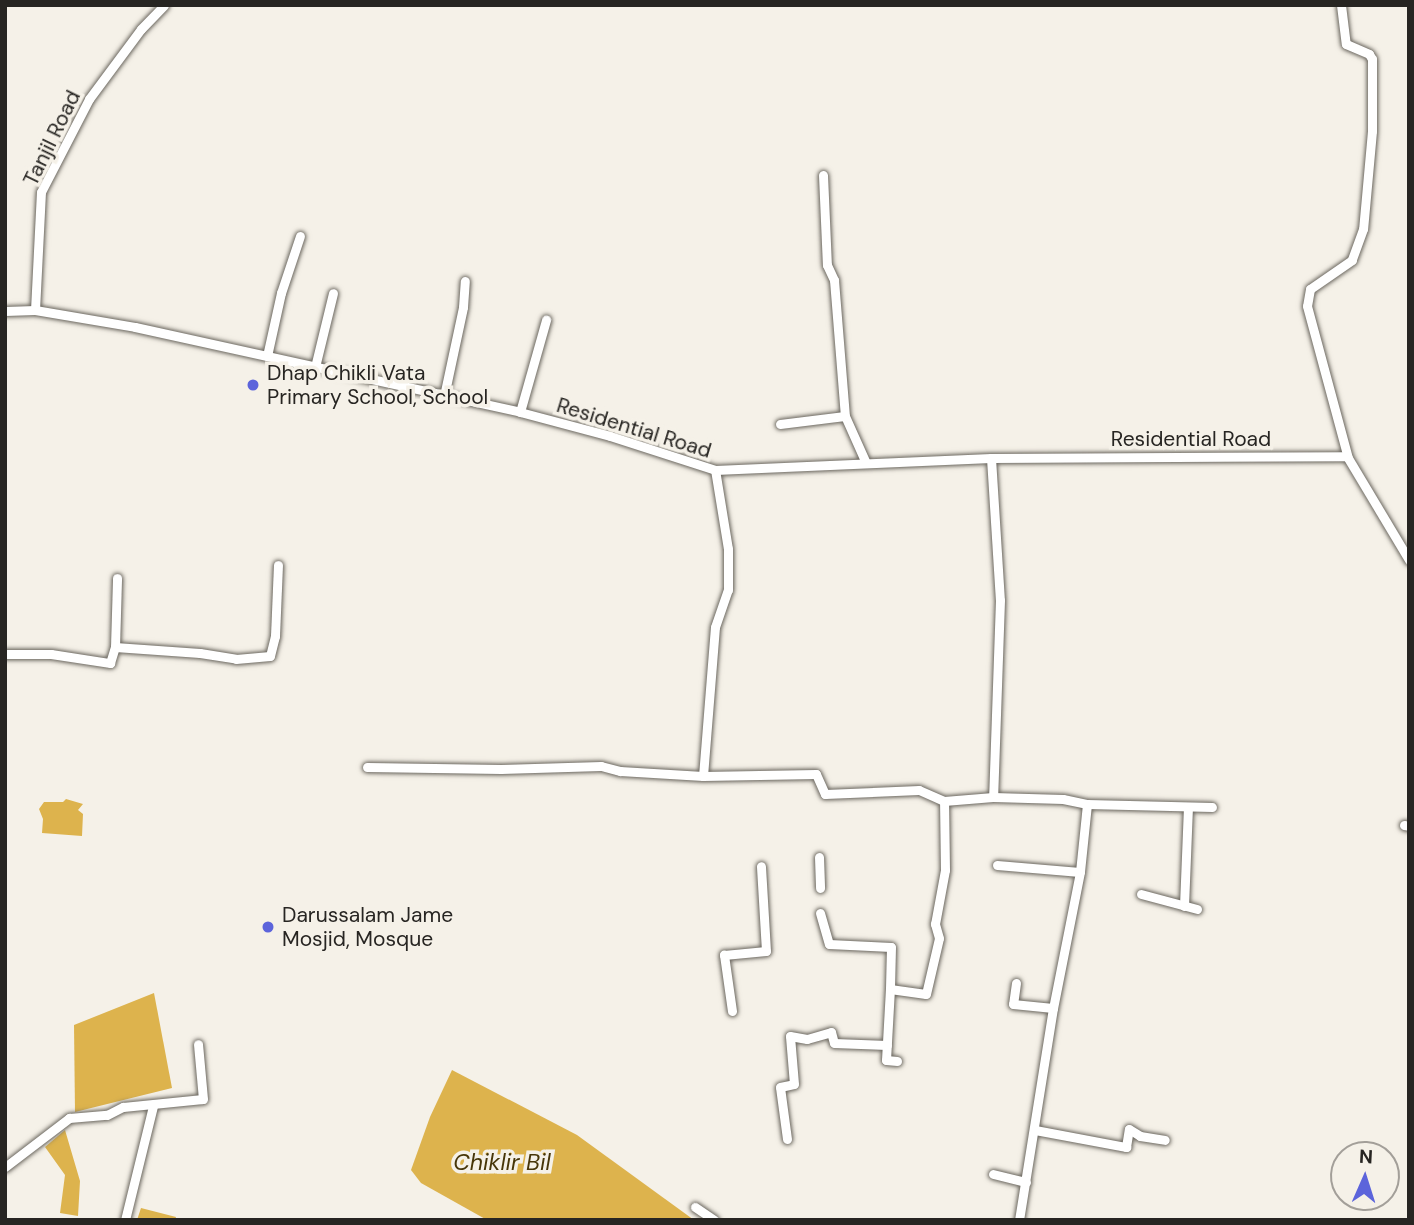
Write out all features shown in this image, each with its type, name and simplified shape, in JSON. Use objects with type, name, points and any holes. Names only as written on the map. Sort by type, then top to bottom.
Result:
[{"type":"street","name":"Tanjil Road","points":[[35,310],[41,192],[89,99],[141,29],[164,5]]},
{"type":"street","points":[[1341,5],[1346,44],[1369,54],[1372,59],[1372,131],[1363,229],[1352,260],[1310,289],[1307,306],[1347,456],[1409,560]]},
{"type":"street","points":[[823,175],[827,265],[834,280],[845,416],[866,463]]},
{"type":"street","points":[[267,356],[282,293],[300,236]]},
{"type":"street","points":[[444,396],[463,307],[465,281]]},
{"type":"street","points":[[315,367],[333,293]]},
{"type":"street","name":"Residential Road","points":[[5,311],[35,310],[135,327],[520,412],[610,436],[715,471],[991,457],[1347,456]]},
{"type":"street","points":[[520,412],[546,320]]},
{"type":"street","points":[[780,424],[845,416]]},
{"type":"street","points":[[991,457],[1000,600],[993,797]]},
{"type":"street","points":[[704,776],[715,627],[728,590],[728,549],[715,471]]},
{"type":"street","points":[[115,647],[200,653],[236,659],[270,656],[275,636],[278,565]]},
{"type":"street","points":[[5,654],[51,654],[110,663],[115,647],[117,578]]},
{"type":"street","points":[[367,767],[474,769],[601,766],[620,771],[704,776],[816,774],[825,794],[919,790],[944,801],[993,797],[1063,799],[1087,804],[1212,807]]},
{"type":"street","points":[[890,989],[926,994],[939,938],[935,924],[945,870],[944,801]]},
{"type":"street","points":[[1019,1220],[1053,1008],[1080,872],[1087,804]]},
{"type":"street","points":[[1184,906],[1188,807]]},
{"type":"street","points":[[820,857],[820,888]]},
{"type":"street","points":[[997,865],[1080,872]]},
{"type":"street","points":[[732,1011],[724,955],[766,951],[761,866]]},
{"type":"street","points":[[1141,894],[1197,909]]},
{"type":"street","points":[[820,913],[829,944],[891,947],[886,1060],[897,1061]]},
{"type":"street","points":[[1016,983],[1013,1004],[1053,1008]]},
{"type":"street","points":[[787,1139],[780,1087],[794,1084],[790,1036],[807,1039],[831,1032],[834,1043],[887,1045]]},
{"type":"street","points":[[5,1167],[69,1118],[107,1115],[123,1107],[203,1100],[198,1044]]},
{"type":"street","points":[[125,1220],[153,1106]]},
{"type":"street","points":[[1035,1130],[1126,1147],[1129,1129],[1140,1136],[1165,1140]]},
{"type":"street","points":[[993,1174],[1026,1182]]},
{"type":"street","points":[[695,1207],[714,1220]]},
{"type":"water","points":[[66,799],[83,804],[78,810],[83,814],[82,836],[42,833],[43,819],[39,809],[44,802],[63,802]]},
{"type":"water","points":[[154,993],[172,1088],[75,1112],[74,1025]]},
{"type":"water","name":"Chiklir Bil","points":[[452,1070],[577,1135],[694,1220],[487,1220],[421,1183],[411,1170],[430,1117]]},
{"type":"water","points":[[65,1130],[80,1181],[78,1216],[60,1213],[65,1175],[45,1147]]},
{"type":"water","points":[[141,1208],[176,1217],[175,1220],[137,1220]]},
{"type":"place","name":"Dhap Chikli Vata Primary School, School","points":[[253,385]]},
{"type":"place","name":"Darussalam Jame Mosjid, Mosque","points":[[268,927]]}]
